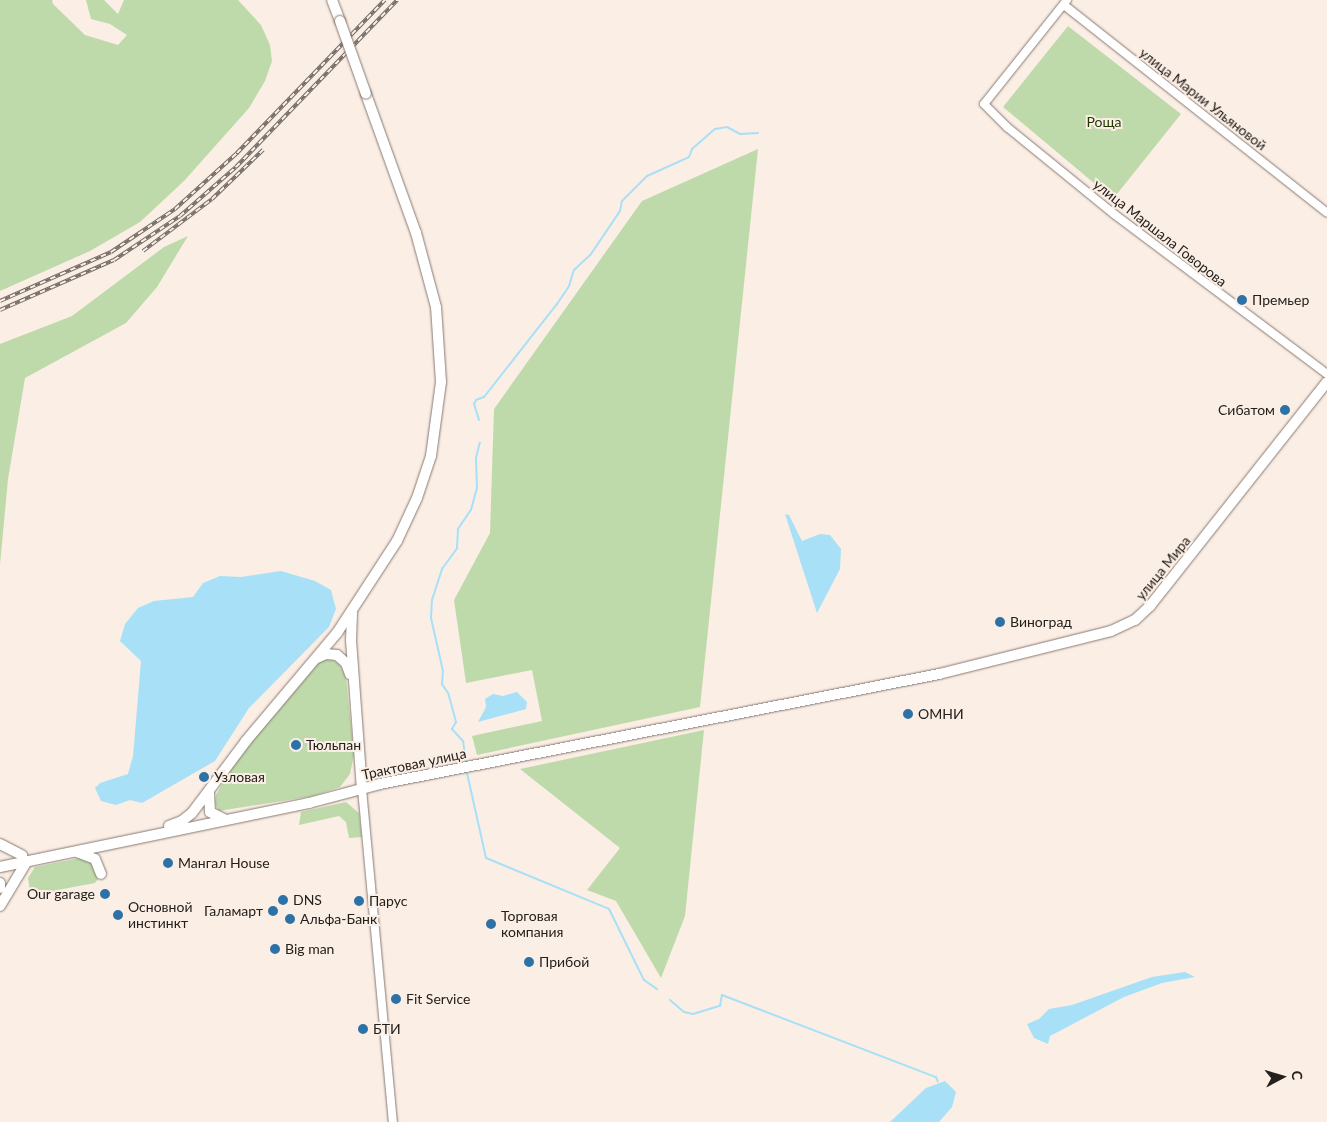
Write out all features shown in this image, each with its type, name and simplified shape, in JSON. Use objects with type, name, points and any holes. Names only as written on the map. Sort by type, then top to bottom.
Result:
[{"type":"main road","name":"Трактовая улица","points":[[0,867],[25,858],[171,825],[187,818],[209,793],[246,741],[315,660],[355,605],[397,541],[420,492],[436,432],[441,382],[439,332],[430,283],[332,0]]},
{"type":"main road","name":"улица Мира","points":[[835,694],[983,664],[1096,635],[1135,620],[1159,596],[1327,382]]},
{"type":"main road","points":[[355,605],[351,626],[362,789]]},
{"type":"main road","points":[[315,660],[330,653],[345,661],[355,699]]},
{"type":"main road","name":"Трактовая улица","points":[[0,860],[74,852],[362,789],[835,694]]},
{"type":"main road","points":[[209,793],[210,812],[216,818],[227,819]]},
{"type":"main road","points":[[0,844],[25,858],[0,906]]},
{"type":"main road","points":[[74,852],[95,859],[101,874]]},
{"type":"main road","points":[[0,883],[0,888]]},
{"type":"street","name":"улица Маршала Говорова","points":[[1066,2],[984,104],[1007,127],[1114,214],[1327,374]]},
{"type":"street","name":"улица Марии Ульяновой","points":[[1066,2],[1327,213]]},
{"type":"street","points":[[362,789],[393,1122]]},
{"type":"green space","points":[[0,0],[52,0],[53,4],[85,35],[118,45],[127,35],[110,24],[91,19],[86,0],[104,0],[118,14],[124,0],[238,0],[261,25],[270,45],[272,61],[265,81],[249,108],[184,181],[140,222],[90,251],[0,291]]},
{"type":"green space","name":"Роща","points":[[1068,26],[1181,114],[1113,199],[1003,107]]},
{"type":"green space","points":[[758,149],[700,707],[477,755],[472,736],[542,721],[532,670],[466,683],[454,600],[490,533],[494,409],[642,201]]},
{"type":"green space","points":[[188,236],[157,287],[126,323],[25,378],[8,479],[0,565],[0,344],[72,316],[164,247]]},
{"type":"green space","points":[[329,658],[339,664],[346,677],[354,755],[350,774],[340,787],[313,796],[219,811],[215,804],[216,795],[246,741],[318,663]]},
{"type":"green space","points":[[704,730],[685,916],[661,978],[616,901],[587,890],[620,848],[520,769]]},
{"type":"green space","points":[[346,802],[359,813],[362,837],[349,838],[346,822],[339,816],[299,825],[301,812]]},
{"type":"green space","points":[[85,857],[95,865],[98,879],[95,883],[36,894],[30,891],[28,878],[35,867]]},
{"type":"water","points":[[785,514],[789,515],[802,541],[820,534],[830,535],[841,549],[840,569],[817,613]]},
{"type":"water","points":[[281,571],[315,581],[331,590],[336,609],[329,627],[249,708],[215,761],[142,803],[130,800],[116,805],[101,801],[95,788],[100,783],[128,774],[133,756],[141,661],[120,641],[125,624],[138,608],[154,601],[193,597],[203,583],[220,576],[241,577]]},
{"type":"water","points":[[517,692],[527,702],[526,709],[478,722],[486,707],[485,699],[493,694],[503,696]]},
{"type":"water","points":[[1185,972],[1195,977],[1162,983],[1124,997],[1050,1036],[1048,1044],[1034,1038],[1027,1024],[1039,1019],[1049,1009],[1072,1005],[1152,977]]},
{"type":"water","points":[[945,1081],[956,1092],[952,1107],[939,1122],[890,1122],[926,1088]]},
{"type":"waterway","points":[[479,420],[474,404],[476,400],[484,397],[557,304],[569,286],[574,270],[591,254],[620,211],[622,201],[647,176],[689,157],[692,149],[715,129],[727,127],[740,134],[758,133]]},
{"type":"waterway","points":[[466,762],[463,741],[452,729],[456,722],[448,693],[442,684],[443,671],[431,618],[432,600],[442,569],[457,548],[458,529],[471,510],[477,488],[476,458],[480,442]]},
{"type":"waterway","points":[[467,773],[486,858],[609,909],[644,980],[657,989]]},
{"type":"waterway","points":[[670,1000],[684,1012],[693,1014],[720,1006],[722,995],[936,1077],[938,1082]]},
{"type":"railway","points":[[0,301],[111,252],[175,209],[237,153],[385,0]]},
{"type":"railway","points":[[0,310],[114,260],[180,216],[236,167],[397,0]]},
{"type":"railway","points":[[143,251],[212,199],[263,150]]},
{"type":"place","name":"Премьер","points":[[1242,300]]},
{"type":"place","name":"Сибатом","points":[[1285,410]]},
{"type":"place","name":"Виноград","points":[[1000,622]]},
{"type":"place","name":"ОМНИ","points":[[908,714]]},
{"type":"place","name":"Тюльпан","points":[[296,745]]},
{"type":"place","name":"Узловая","points":[[204,777]]},
{"type":"place","name":"Мангал House","points":[[168,863]]},
{"type":"place","name":"Our garage","points":[[105,894]]},
{"type":"place","name":"DNS","points":[[283,900]]},
{"type":"place","name":"Парус","points":[[359,901]]},
{"type":"place","name":"Галамарт","points":[[273,911]]},
{"type":"place","name":"Основной инстинкт","points":[[118,915]]},
{"type":"place","name":"Альфа-Банк","points":[[290,919]]},
{"type":"place","name":"Торговая компания","points":[[491,924]]},
{"type":"place","name":"Big man","points":[[275,949]]},
{"type":"place","name":"Прибой","points":[[529,962]]},
{"type":"place","name":"Fit Service","points":[[396,999]]},
{"type":"place","name":"БТИ","points":[[363,1029]]}]
